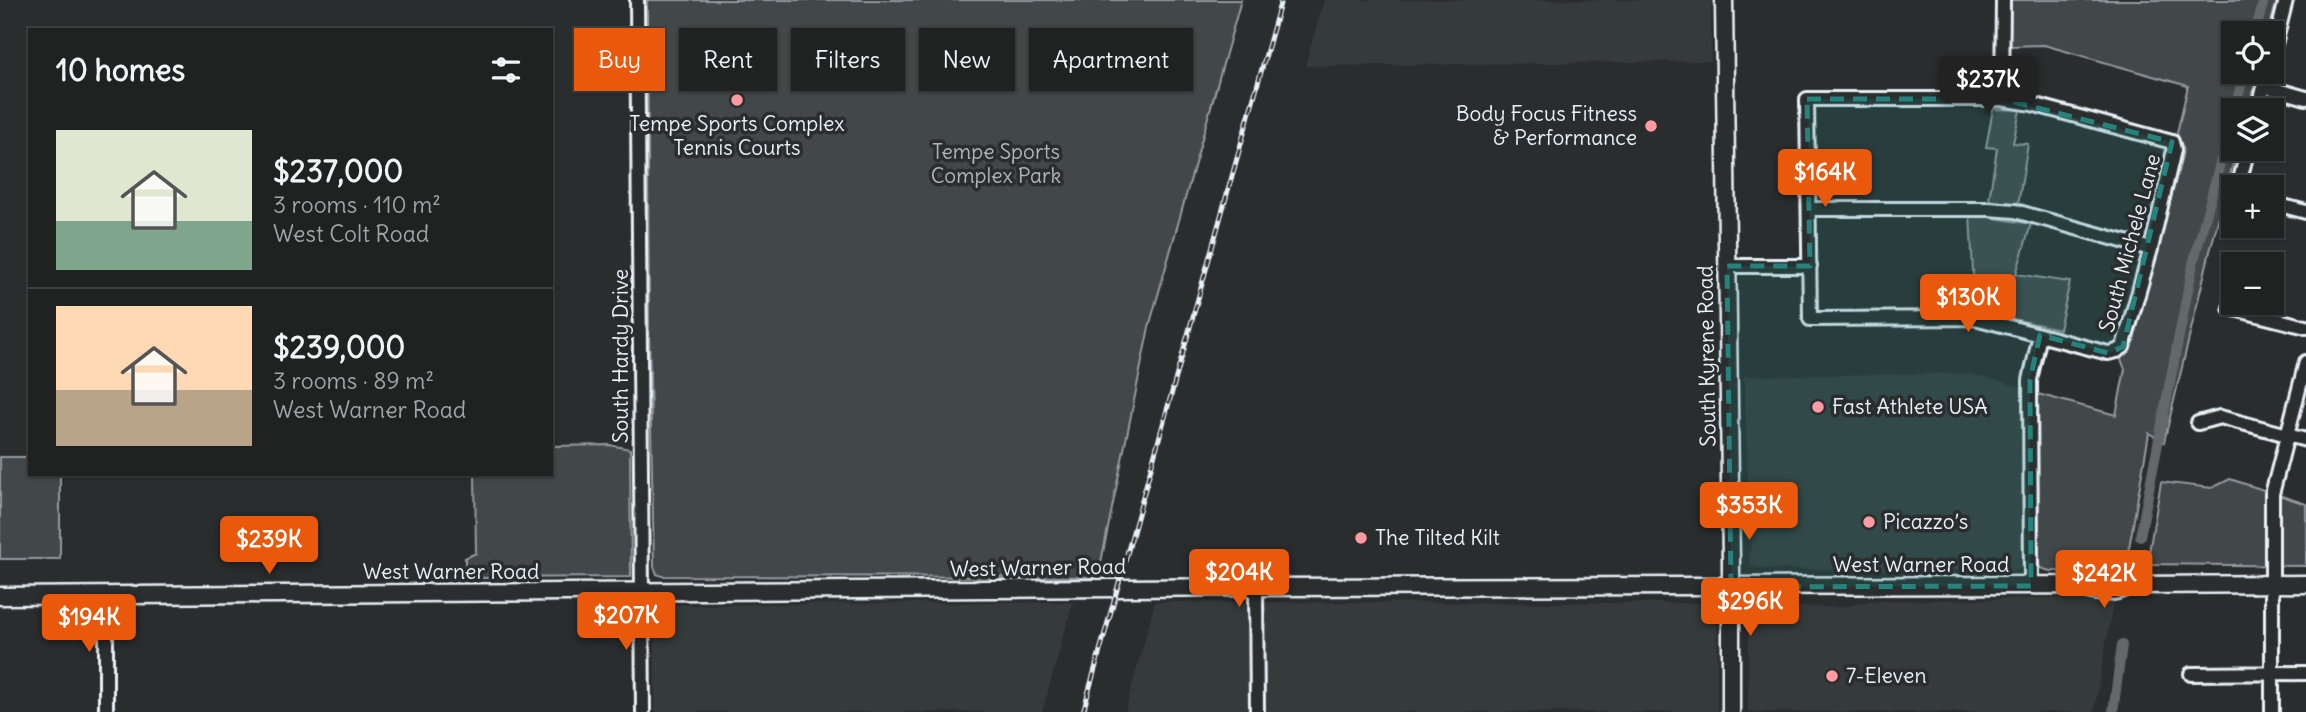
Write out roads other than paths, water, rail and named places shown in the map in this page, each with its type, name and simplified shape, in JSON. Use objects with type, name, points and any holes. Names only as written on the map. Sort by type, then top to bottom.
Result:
[{"type":"main road","name":"South Kyrene Road","points":[[1724,0],[1731,712]]},
{"type":"main road","name":"West Warner Road","points":[[0,596],[1256,587],[2031,586],[2077,585],[2088,578],[2117,578],[2130,585],[2306,584]]},
{"type":"street","name":"South Hardy Drive","points":[[637,0],[643,712]]},
{"type":"street","points":[[2003,0],[2002,99],[1807,99],[1810,319],[1975,318],[2040,335],[2030,380],[2031,586]]},
{"type":"street","points":[[2281,21],[2286,0]]},
{"type":"street","points":[[2261,98],[2264,86],[2306,99]]},
{"type":"street","name":"South Michele Lane","points":[[2002,99],[2032,104],[2172,142],[2174,149],[2151,249],[2123,346],[2108,353],[2040,335]]},
{"type":"street","points":[[2284,206],[2306,212]]},
{"type":"street","points":[[1809,209],[1989,209],[2015,212],[2151,249]]},
{"type":"street","points":[[1727,267],[1810,266]]},
{"type":"street","points":[[2260,315],[2306,327]]},
{"type":"street","points":[[2272,712],[2272,494],[2306,362]]},
{"type":"street","points":[[2198,423],[2220,417],[2306,440]]},
{"type":"street","points":[[1256,587],[1257,712]]},
{"type":"street","points":[[106,596],[106,712]]},
{"type":"street","points":[[2191,674],[2306,673]]},
{"type":"waterway","points":[[2258,21],[2264,0]]},
{"type":"waterway","points":[[2237,98],[2242,84]]},
{"type":"waterway","points":[[2140,536],[2193,264],[2221,160]]},
{"type":"waterway","points":[[2113,712],[2122,645]]},
{"type":"railway","points":[[1083,712],[1281,0]]},
{"type":"place","name":"Tempe Sports Complex Tennis Courts","points":[[737,100]]},
{"type":"place","name":"Body Focus Fitness & Performance","points":[[1651,126]]},
{"type":"place","name":"Fast Athlete USA","points":[[1818,407]]},
{"type":"place","name":"Picazzo’s","points":[[1869,522]]},
{"type":"place","name":"The Tilted Kilt","points":[[1361,538]]},
{"type":"place","name":"7-Eleven","points":[[1832,676]]},
{"type":"park label","name":"Tempe Sports Complex Park","points":[[996,164]]}]
